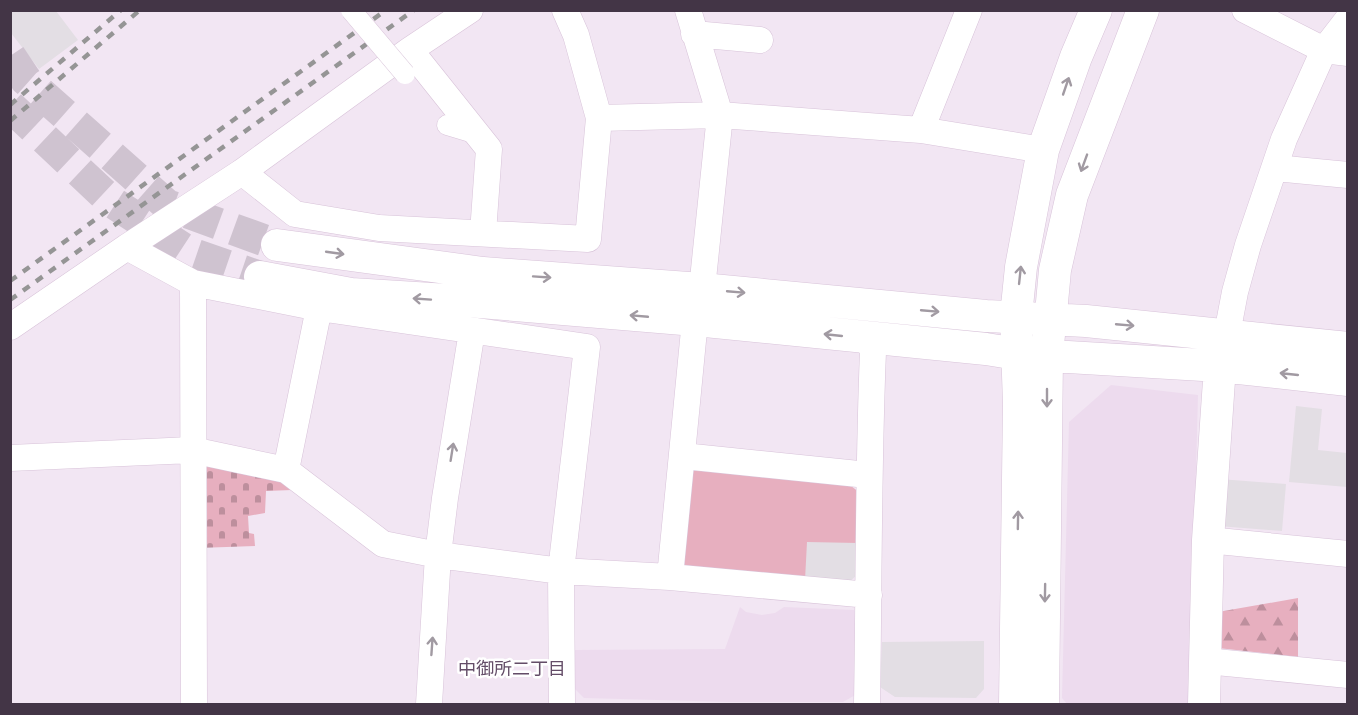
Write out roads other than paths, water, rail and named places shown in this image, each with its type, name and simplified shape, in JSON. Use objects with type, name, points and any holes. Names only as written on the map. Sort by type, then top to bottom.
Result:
[{"type":"street","points":[[351,10],[407,62],[489,149],[483,233]]},
{"type":"street","points":[[10,327],[407,62],[470,10]]},
{"type":"street","points":[[242,172],[295,214],[379,228],[588,239],[599,118],[576,35],[565,10]]},
{"type":"street","points":[[921,130],[969,10]]},
{"type":"street","points":[[1043,705],[1032,355],[1016,316],[1026,236],[1043,150],[1076,57],[1096,10]]},
{"type":"street","points":[[1015,705],[1019,404],[1032,355],[1049,319],[1055,270],[1072,195],[1143,10]]},
{"type":"street","points":[[1245,10],[1336,51]]},
{"type":"street","points":[[1227,334],[1235,292],[1248,245],[1284,139],[1336,51],[1347,19]]},
{"type":"street","points":[[691,22],[760,40]]},
{"type":"street","points":[[670,577],[695,321],[702,289],[720,115],[691,22]]},
{"type":"street","points":[[599,118],[720,115],[921,130],[1043,150]]},
{"type":"street","points":[[447,125],[477,134]]},
{"type":"street","points":[[1275,168],[1347,176]]},
{"type":"street","points":[[277,245],[483,273],[702,289],[986,316],[1016,316],[1227,334],[1347,348]]},
{"type":"street","points":[[127,247],[193,283],[319,308],[587,346],[561,571],[562,705]]},
{"type":"street","points":[[260,278],[351,294],[695,321],[1032,355],[1220,366],[1347,380]]},
{"type":"street","points":[[193,283],[194,705]]},
{"type":"street","points":[[286,470],[319,308]]},
{"type":"street","points":[[429,705],[438,555],[472,331]]},
{"type":"street","points":[[867,705],[868,475],[873,352],[868,338]]},
{"type":"street","points":[[1204,705],[1208,540],[1220,366]]},
{"type":"street","points":[[10,458],[192,450],[286,470],[383,544],[438,555],[561,571],[670,577],[869,595]]},
{"type":"street","points":[[682,456],[868,475]]},
{"type":"street","points":[[1208,540],[1347,554]]},
{"type":"street","points":[[1206,661],[1347,675]]},
{"type":"tunnel","points":[[10,56],[26,80],[167,205],[277,245]]},
{"type":"tunnel","points":[[10,106],[112,202],[190,253],[260,277]]},
{"type":"railway","points":[[10,105],[121,10]]},
{"type":"railway","points":[[10,121],[140,10]]},
{"type":"railway","points":[[10,281],[386,10]]},
{"type":"railway","points":[[10,300],[414,10]]},
{"type":"district","name":"中御所二丁目","points":[[512,669]]}]
